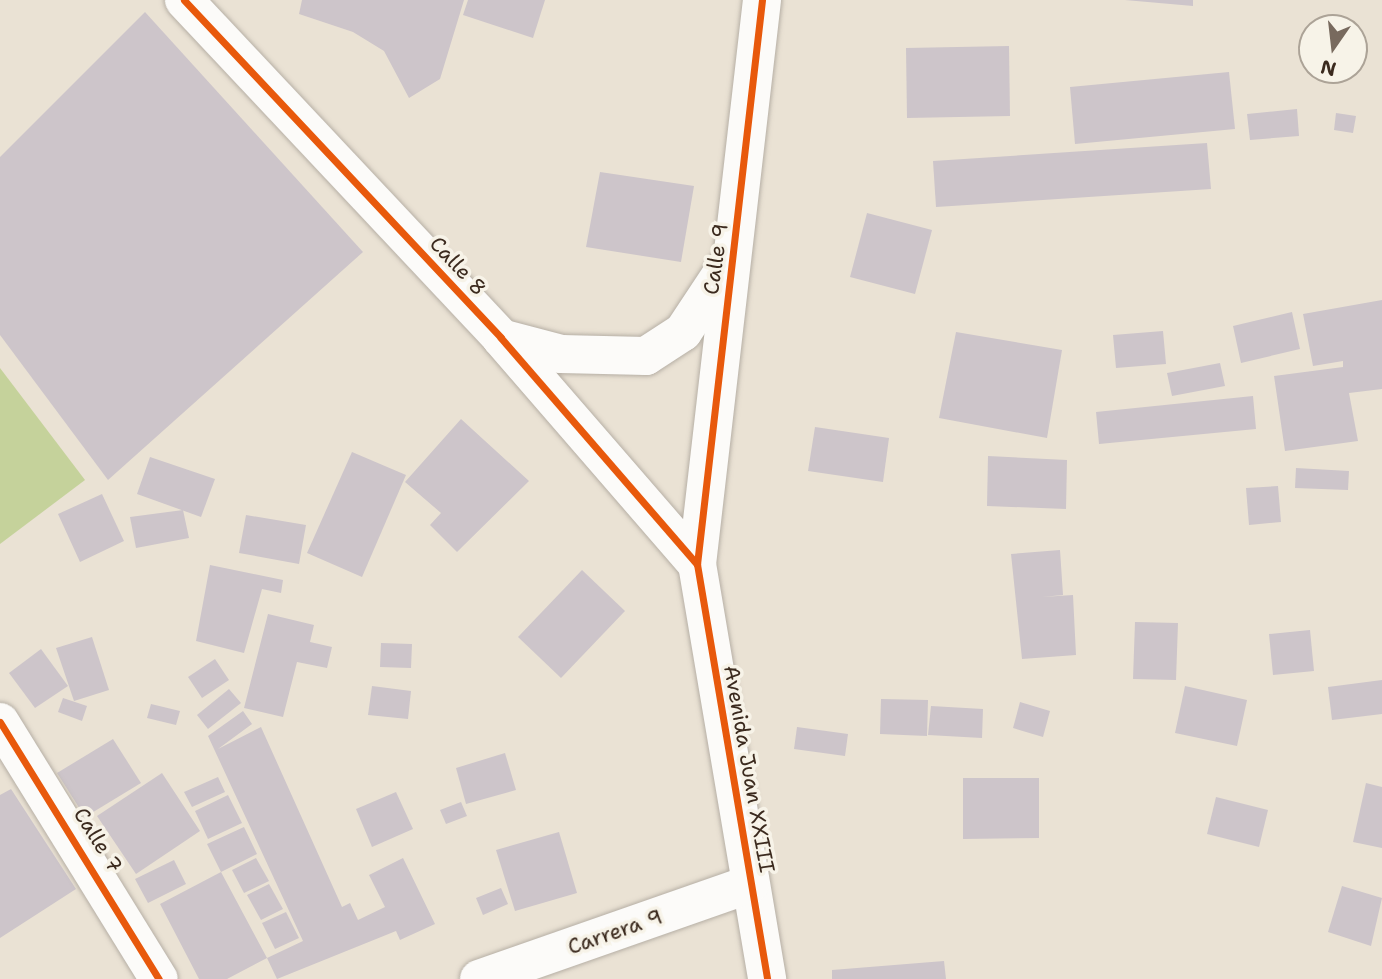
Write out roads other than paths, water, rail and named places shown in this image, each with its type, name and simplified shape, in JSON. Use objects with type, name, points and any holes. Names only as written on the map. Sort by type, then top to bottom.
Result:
[{"type":"street","name":"Calle 8","points":[[184,0],[501,338],[697,564]]},
{"type":"street","name":"Calle 9","points":[[697,564],[710,415],[737,246],[762,0]]},
{"type":"street","points":[[501,338],[561,354],[646,356],[683,332],[737,246]]},
{"type":"street","name":"Avenida Juan XXIII","points":[[697,564],[767,979]]},
{"type":"street","name":"Calle 7","points":[[0,722],[79,839],[159,979]]},
{"type":"street","name":"Carrera 9","points":[[479,979],[750,884]]}]
